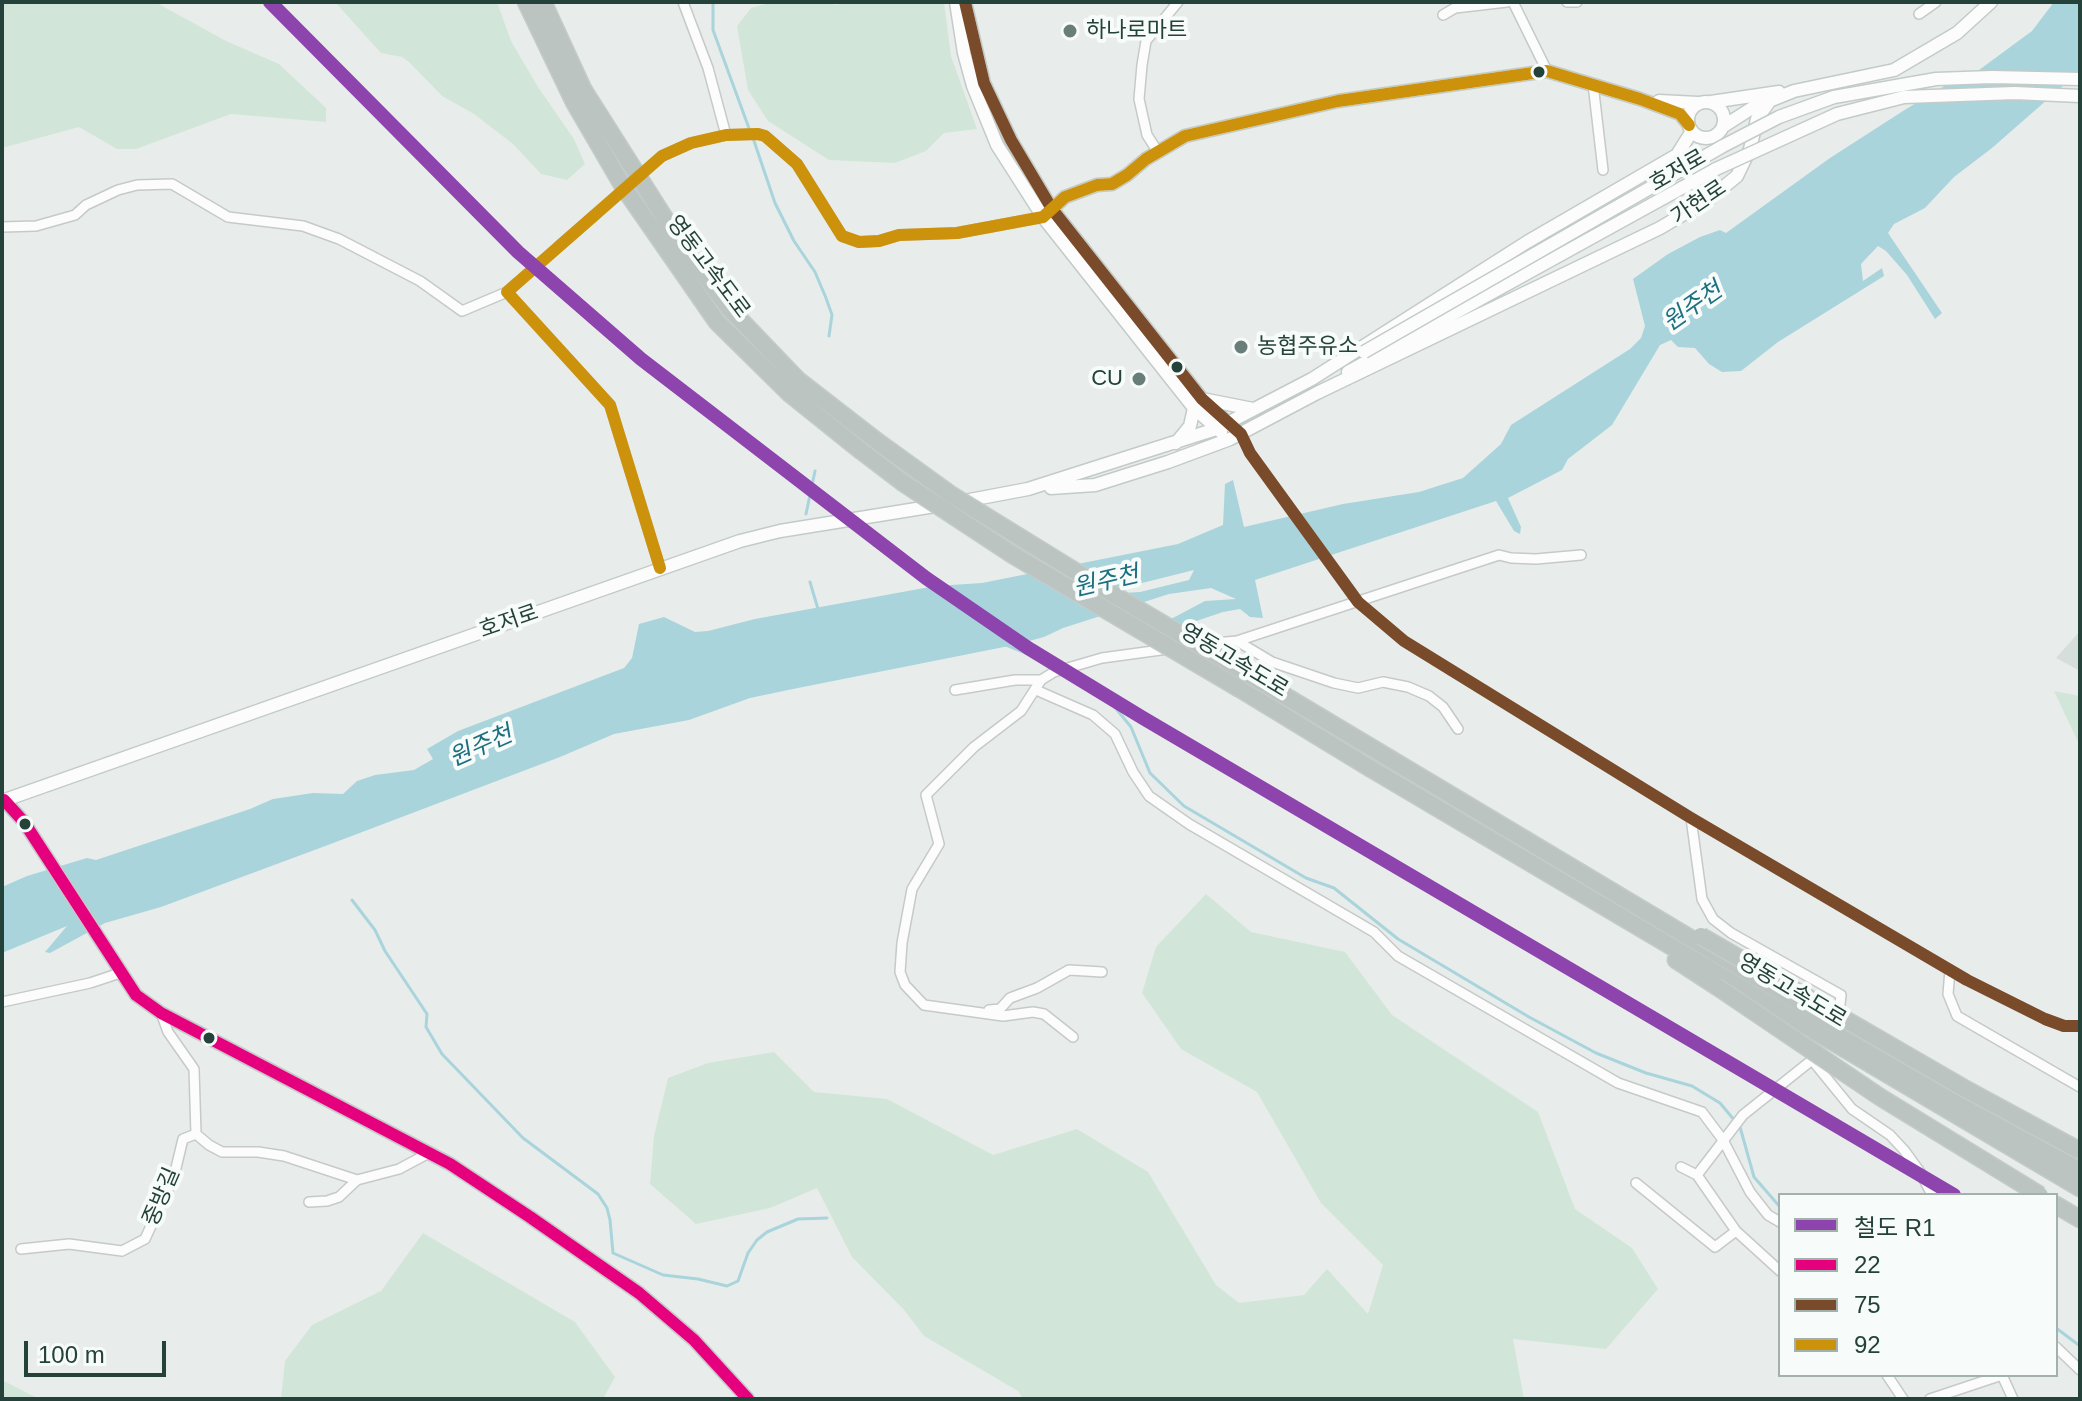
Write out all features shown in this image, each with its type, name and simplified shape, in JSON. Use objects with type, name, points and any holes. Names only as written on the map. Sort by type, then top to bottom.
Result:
[{"type":"highway","name":"영동고속도로","points":[[526,2],[574,102],[617,176],[717,322],[789,393],[860,450],[902,482],[1013,555],[2080,1188]]},
{"type":"highway","name":"영동고속도로","points":[[543,2],[583,89],[675,236],[729,308],[798,380],[878,442],[950,494],[1048,555],[2080,1171]]},
{"type":"highway","points":[[1586,875],[1701,936],[1962,1087],[2080,1151]]},
{"type":"highway","points":[[1611,911],[1628,927],[1880,1097],[2037,1193]]},
{"type":"highway","points":[[2058,1206],[2080,1219]]},
{"type":"street","points":[[683,2],[731,134]]},
{"type":"street","points":[[956,2],[973,86],[997,145],[1198,403],[1236,436],[1250,453],[1358,602],[1404,641],[1691,818],[1950,970],[2045,1019],[2064,1026],[2080,1026]]},
{"type":"street","points":[[965,2],[984,83],[1047,213]]},
{"type":"street","points":[[1158,152],[1147,135],[1139,99],[1142,65],[1146,41],[1178,2]]},
{"type":"street","points":[[1443,15],[1455,8],[1474,4],[1507,2]]},
{"type":"street","points":[[1513,2],[1547,71]]},
{"type":"street","points":[[1567,2],[1577,2]]},
{"type":"street","points":[[1919,14],[1936,2]]},
{"type":"street","points":[[1640,99],[1704,102],[1794,91],[1894,70],[1957,33],[1991,2]]},
{"type":"street","points":[[662,156],[691,143],[731,134],[765,136],[797,164],[842,236],[859,242],[879,241],[899,235],[957,233],[1047,213],[1065,197],[1097,185],[1112,184],[1185,136],[1338,101],[1547,71],[1680,114],[1701,137],[1712,137],[1752,108],[1794,91]]},
{"type":"street","name":"호저로","points":[[3,800],[660,568],[780,531],[1028,489],[1095,485],[1236,436],[1317,393],[1361,360],[1723,146],[1779,117],[1834,97],[1936,79],[2080,79]]},
{"type":"street","points":[[1593,84],[1603,170]]},
{"type":"street","name":"호저로","points":[[1028,489],[1222,426],[1312,379],[1361,360],[1716,169],[1837,114],[1904,97],[2015,93],[2080,96]]},
{"type":"street","points":[[1704,102],[1721,109],[1724,126]]},
{"type":"street","points":[[1361,360],[1527,242],[1677,155],[1690,128],[1690,112],[1704,102]]},
{"type":"street","name":"가현로","points":[[1361,360],[1660,228],[1709,199],[1737,176],[1750,149],[1757,119],[1769,102]]},
{"type":"street","points":[[2,227],[21,228],[75,215],[86,205],[118,190],[172,184],[228,217],[303,226],[339,239],[420,281],[462,311],[507,292],[517,283]]},
{"type":"street","points":[[559,246],[595,215]]},
{"type":"street","points":[[507,292],[610,405],[660,568]]},
{"type":"street","points":[[1198,403],[1253,409]]},
{"type":"street","points":[[1176,443],[1190,426],[1198,403]]},
{"type":"street","points":[[955,690],[1015,680],[1041,680],[1054,672],[1102,658],[1237,641],[1499,555],[1536,559],[1581,555]]},
{"type":"street","points":[[1237,641],[1272,662],[1334,683],[1358,688],[1383,682],[1419,692],[1443,707],[1458,729]]},
{"type":"street","points":[[1041,680],[1021,711],[974,747],[926,795],[939,844],[912,889],[900,972],[905,985],[924,1005],[952,1010],[1000,1009],[1010,998],[1037,988],[1069,970],[1102,972]]},
{"type":"street","points":[[1036,690],[1093,715],[1115,734],[1133,772],[1149,796],[1239,856],[1322,900],[1374,932],[1398,956],[1618,1083],[1702,1112],[1726,1136],[1750,1192],[1768,1215],[1778,1221]]},
{"type":"street","points":[[3,800],[24,822],[136,995],[161,1013],[429,1153],[530,1217],[639,1293],[694,1340],[748,1399]]},
{"type":"street","points":[[1691,818],[1702,899],[1713,919],[1731,933],[1841,995],[1839,1013]]},
{"type":"street","points":[[2,1002],[90,983],[117,967]]},
{"type":"street","points":[[1950,970],[1948,994],[1957,1016],[2080,1087]]},
{"type":"street","points":[[977,1010],[1003,1016],[1033,1012],[1044,1014],[1073,1037]]},
{"type":"street","points":[[161,1013],[168,1032],[194,1069],[196,1134],[222,1152],[284,1156],[357,1180]]},
{"type":"street","points":[[1697,1175],[1743,1115],[1813,1058],[1852,1109],[1897,1143],[1920,1172],[1931,1193]]},
{"type":"street","name":"중방길","points":[[21,1249],[69,1244],[122,1251],[145,1239],[174,1176],[183,1139],[196,1134]]},
{"type":"street","points":[[309,1202],[339,1197],[357,1180],[399,1169],[429,1153]]},
{"type":"street","points":[[1681,1167],[1697,1175],[1736,1231],[1778,1269]]},
{"type":"street","points":[[1636,1183],[1715,1247],[1736,1231]]},
{"type":"street","points":[[2058,1349],[2080,1370]]},
{"type":"street","points":[[1888,1377],[1903,1399]]},
{"type":"street","points":[[1930,1399],[1996,1377]]},
{"type":"street","points":[[2003,1377],[2013,1399]]},
{"type":"shaded area","points":[[2080,631],[2080,671],[2056,658]]},
{"type":"green space","points":[[2,2],[155,2],[226,41],[279,64],[326,108],[326,122],[231,114],[136,149],[117,149],[79,127],[2,148]]},
{"type":"green space","points":[[335,2],[497,2],[511,41],[574,139],[585,164],[567,180],[541,174],[513,144],[474,114],[442,96],[409,62],[402,57],[381,53]]},
{"type":"green space","points":[[773,2],[837,5],[843,2],[944,2],[951,56],[977,129],[944,133],[926,151],[895,163],[829,160],[768,121],[748,90],[737,26],[751,8]]},
{"type":"green space","points":[[2054,691],[2080,696],[2080,746]]},
{"type":"green space","points":[[1206,894],[1251,932],[1345,952],[1392,1015],[1538,1112],[1575,1209],[1632,1248],[1658,1289],[1606,1349],[1513,1339],[1524,1399],[1023,1399],[1018,1391],[924,1336],[905,1311],[852,1257],[817,1188],[770,1208],[696,1224],[650,1184],[654,1136],[668,1078],[708,1063],[774,1052],[814,1092],[887,1099],[993,1155],[1077,1129],[1148,1172],[1216,1285],[1239,1303],[1304,1295],[1327,1269],[1368,1314],[1383,1265],[1321,1203],[1257,1092],[1181,1049],[1142,993],[1156,947]]},
{"type":"green space","points":[[423,1233],[575,1322],[615,1377],[603,1399],[281,1399],[285,1361],[312,1325],[381,1291]]},
{"type":"green space","points":[[2,1380],[39,1399],[2,1399]]},
{"type":"water","name":"원주천","points":[[2054,2],[2080,2],[2080,71],[1954,177],[1925,208],[1894,224],[1888,233],[1942,313],[1935,319],[1907,275],[1878,246],[1861,264],[1863,281],[1882,268],[1884,276],[1778,342],[1741,371],[1722,372],[1709,364],[1695,348],[1678,347],[1671,340],[1660,345],[1612,425],[1568,459],[1562,470],[1508,498],[1521,527],[1520,534],[1514,531],[1496,501],[1255,580],[1263,618],[1250,617],[1240,609],[1149,637],[1169,620],[1205,601],[1236,599],[1211,588],[1169,594],[1014,645],[750,698],[689,720],[614,734],[328,845],[161,907],[105,923],[50,953],[45,952],[67,926],[2,953],[2,887],[87,858],[96,860],[273,799],[313,793],[343,794],[357,781],[375,775],[414,770],[433,759],[427,749],[458,731],[624,668],[632,658],[639,624],[664,617],[695,632],[708,631],[755,619],[935,586],[982,583],[1178,544],[1223,525],[1225,484],[1233,480],[1244,527],[1343,504],[1419,492],[1463,478],[1501,444],[1511,425],[1630,349],[1641,338],[1645,326],[1633,279],[1668,254],[1700,237],[1720,230],[1726,233],[1830,158],[1951,82],[1960,84],[2032,31]],"holes":[[[1194,570],[1189,580],[1140,592],[1123,593],[1130,586]]]},
{"type":"waterway","points":[[713,2],[713,30],[750,131]]},
{"type":"waterway","points":[[753,138],[775,203],[794,241],[815,272],[826,298],[832,315],[829,336]]},
{"type":"waterway","points":[[806,514],[815,471]]},
{"type":"waterway","points":[[810,582],[818,609]]},
{"type":"waterway","points":[[1006,645],[1057,669]]},
{"type":"waterway","points":[[1063,673],[1113,705],[1131,727],[1150,773],[1184,806],[1306,878],[1334,888],[1398,939],[1529,1017],[1596,1053],[1646,1073],[1692,1086],[1720,1103],[1740,1127],[1754,1177],[1778,1205]]},
{"type":"waterway","points":[[352,900],[375,930],[385,951],[427,1014],[426,1027],[442,1054],[523,1138],[598,1194],[607,1208],[613,1253],[663,1275],[727,1286],[738,1281],[748,1253],[767,1232],[798,1219],[827,1218]]},
{"type":"waterway","points":[[2058,1330],[2080,1346]]},
{"type":"tunnel","points":[[595,215],[662,156]]},
{"type":"tunnel","points":[[517,283],[559,246]]},
{"type":"rail line","name":"R1","points":[[270,2],[518,252],[641,359],[926,578],[1028,648],[1143,718],[1951,1193]]},
{"type":"transit line","name":"75","points":[[965,2],[984,83],[1011,140],[1052,209],[1202,399],[1241,434],[1250,453],[1358,602],[1404,641],[1691,818],[1967,980],[2045,1019],[2064,1026],[2080,1026]]},
{"type":"transit line","name":"92","points":[[660,568],[610,405],[507,292],[662,156],[691,143],[726,135],[765,136],[797,164],[842,236],[859,242],[879,241],[899,235],[957,233],[1043,217],[1065,197],[1097,185],[1112,184],[1185,136],[1338,101],[1547,71],[1680,114],[1689,125]]},
{"type":"transit line","name":"22","points":[[4,800],[24,822],[136,995],[161,1013],[450,1164],[639,1293],[694,1340],[748,1399]]},
{"type":"place","name":"하나로마트","points":[[1070,31]]},
{"type":"place","name":"농협주유소","points":[[1241,347]]},
{"type":"place","name":"CU","points":[[1139,379]]}]
